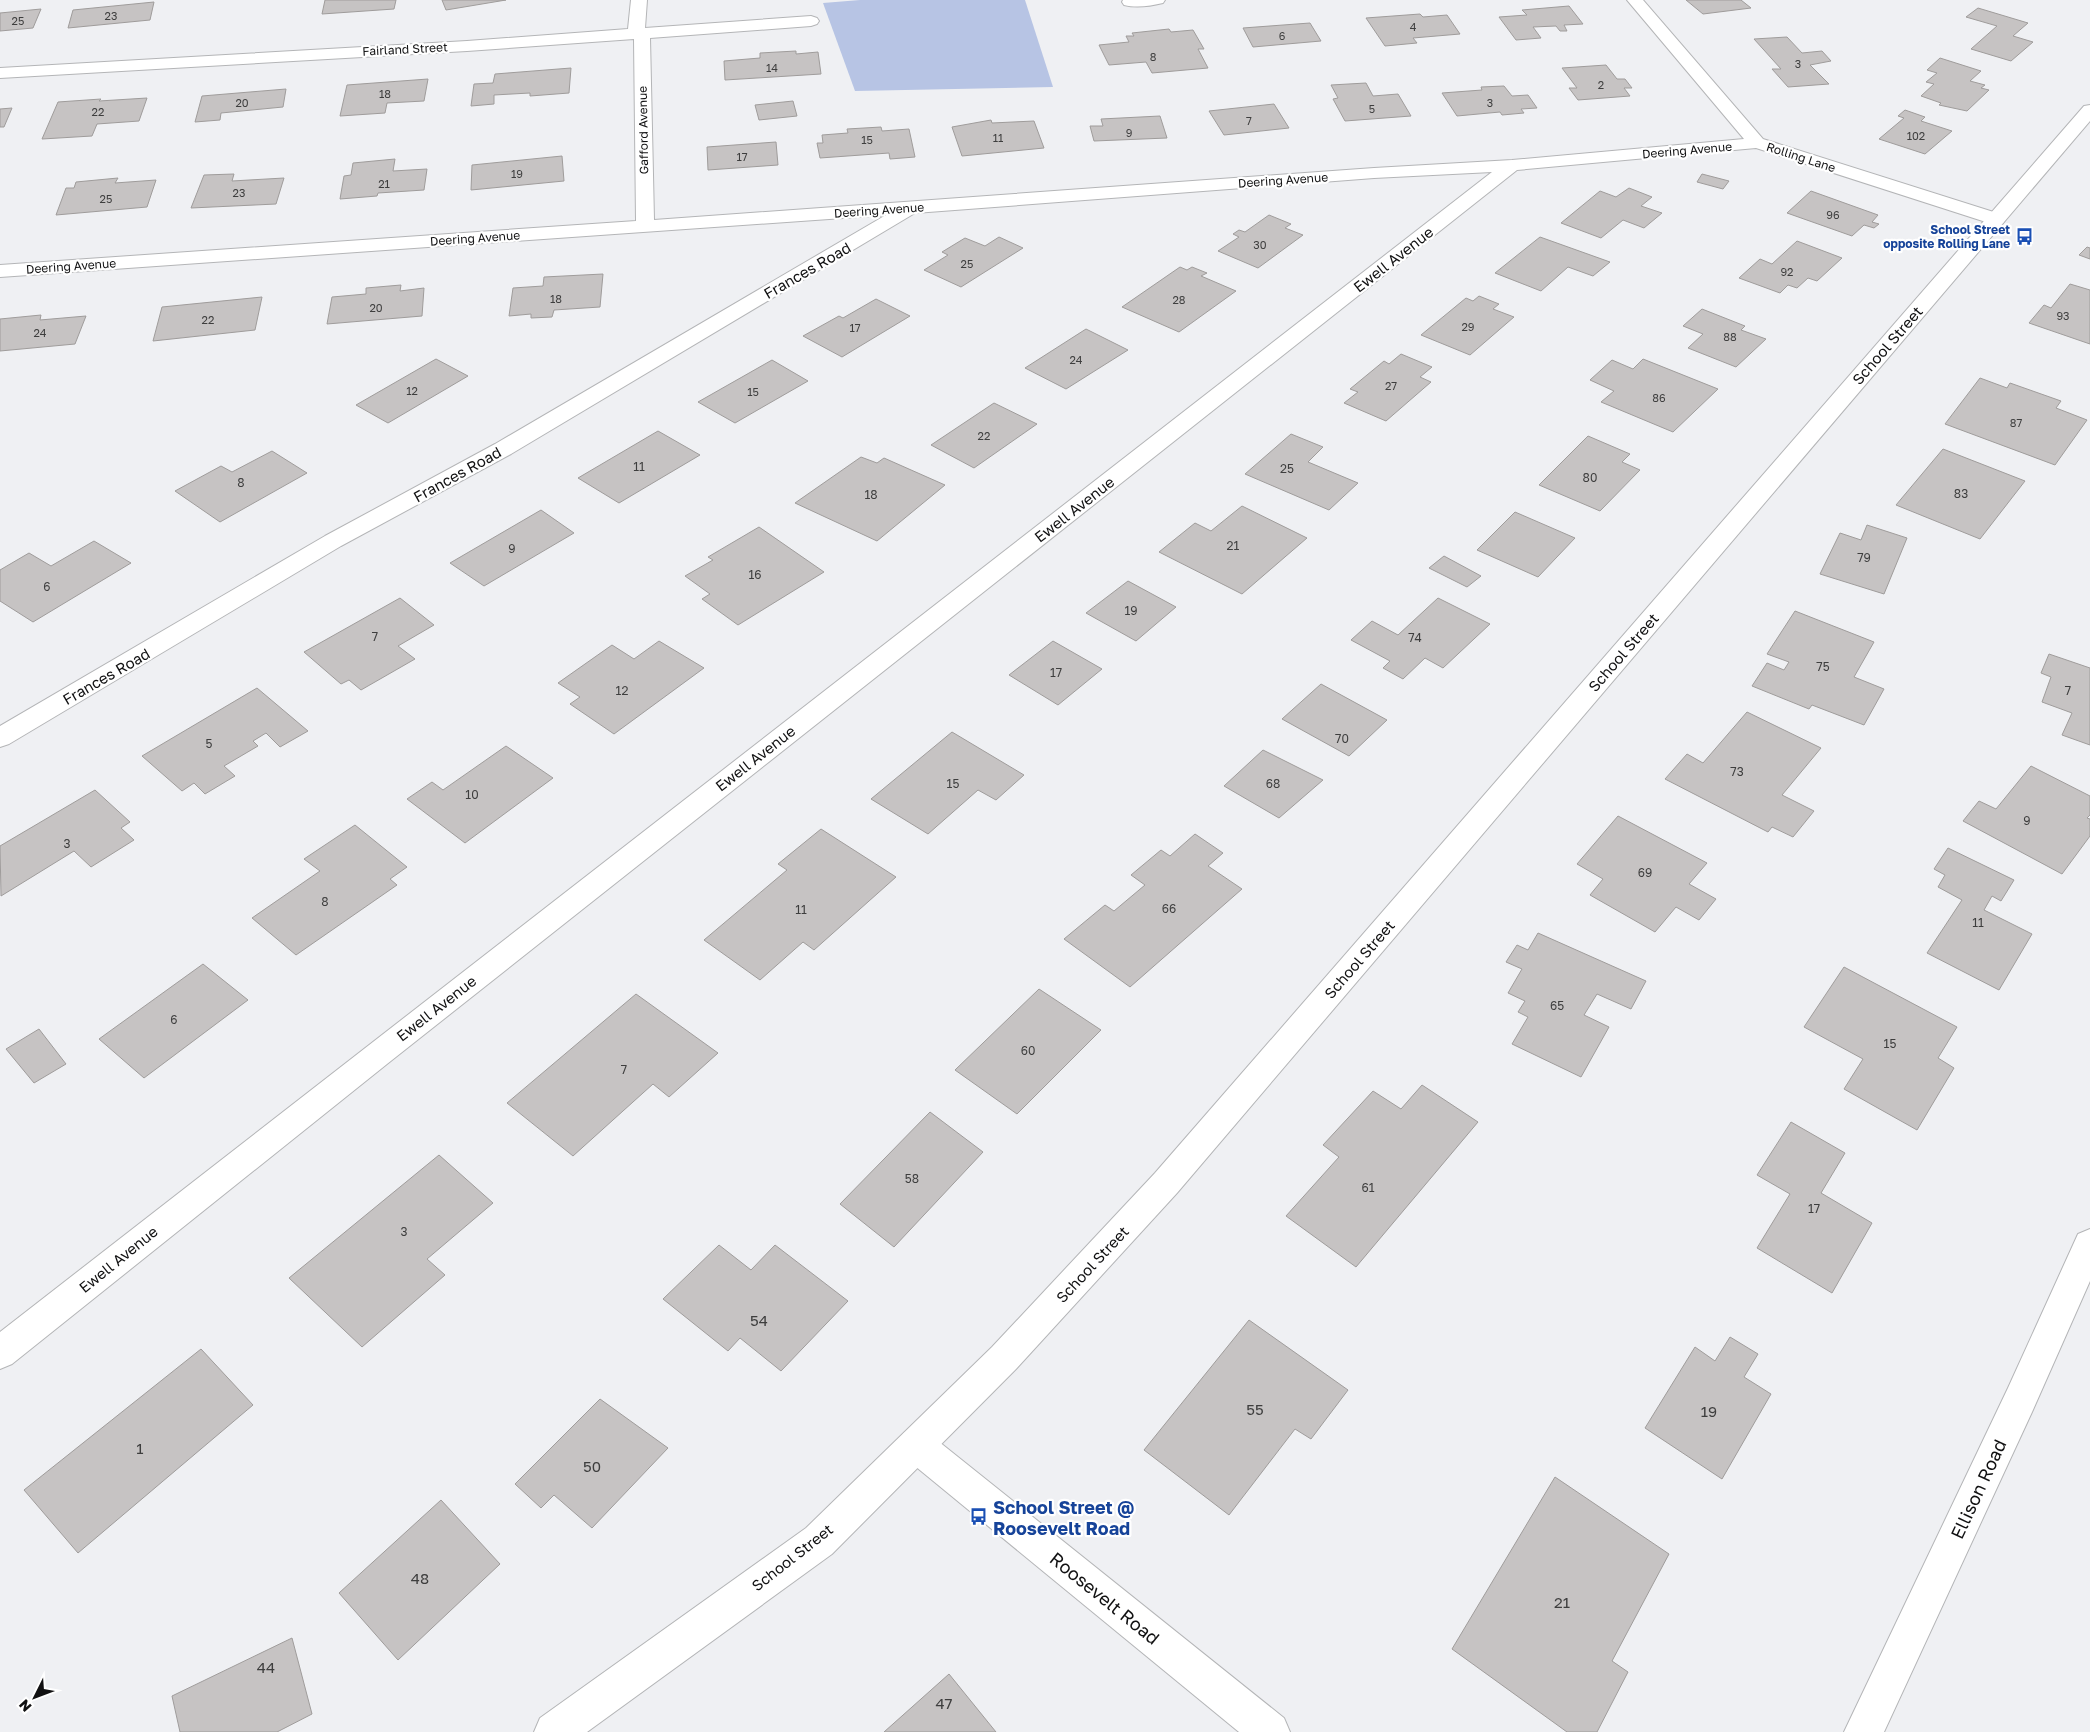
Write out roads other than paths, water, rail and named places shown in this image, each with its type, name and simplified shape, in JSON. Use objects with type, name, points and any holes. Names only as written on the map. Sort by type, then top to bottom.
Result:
[{"type":"street","name":"Gafford Avenue","points":[[638,0],[645,226]]},
{"type":"street","points":[[1130,2],[1157,0]]},
{"type":"street","name":"Rolling Lane","points":[[1635,0],[1757,143],[1996,218]]},
{"type":"street","name":"Fairland Street","points":[[0,73],[639,34],[811,21]]},
{"type":"street","name":"School Street","points":[[554,1732],[819,1541],[1004,1358],[1166,1183],[2090,110]]},
{"type":"street","name":"Deering Avenue","points":[[0,271],[913,208],[1374,173],[1512,165],[1757,143]]},
{"type":"street","name":"Ewell Avenue","points":[[0,1353],[868,668],[1213,402],[1512,165]]},
{"type":"street","name":"Frances Road","points":[[0,738],[332,541],[503,448],[913,208]]},
{"type":"street","name":"Ellison Road","points":[[1864,1732],[2020,1400],[2090,1244]]},
{"type":"street","name":"Roosevelt Road","points":[[916,1445],[1270,1732]]},
{"type":"place","name":"School Street opposite Rolling Lane","points":[[2024,236]]},
{"type":"place","name":"School Street @ Roosevelt Road","points":[[979,1517]]}]
